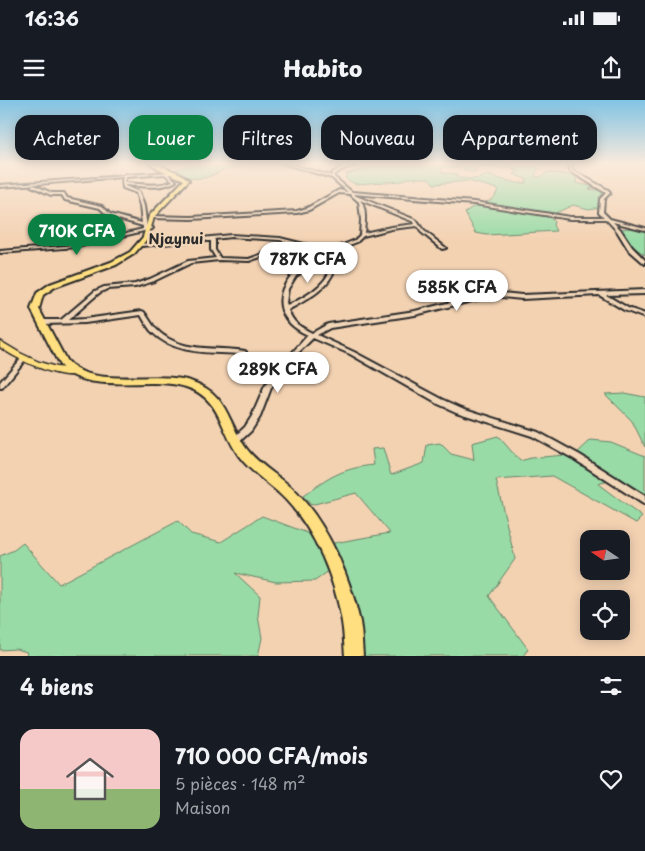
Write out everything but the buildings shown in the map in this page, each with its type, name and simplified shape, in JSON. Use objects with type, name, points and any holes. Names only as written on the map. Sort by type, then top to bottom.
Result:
[{"type":"highway","points":[[180,189],[151,217],[142,245],[113,264],[56,283],[46,289],[38,297],[34,305],[35,310],[44,322],[54,346],[70,369],[86,377],[170,381],[200,389],[219,403],[236,440],[251,463],[291,496],[315,528],[334,568],[351,621],[354,656]]},
{"type":"main road","points":[[0,343],[23,359],[57,371],[77,372]]},
{"type":"street","points":[[41,189],[52,194],[63,194],[66,199],[101,207],[110,215],[147,227]]},
{"type":"street","points":[[127,189],[137,192],[147,227]]},
{"type":"street","points":[[151,217],[191,218],[297,212],[308,209],[343,189]]},
{"type":"street","points":[[347,189],[361,202],[362,235]]},
{"type":"street","points":[[603,189],[608,193],[602,199],[601,212],[619,230],[630,248],[645,263]]},
{"type":"street","points":[[338,192],[355,195],[482,204],[570,218],[608,219],[645,229]]},
{"type":"street","points":[[355,195],[409,218],[444,248]]},
{"type":"street","points":[[418,224],[362,235],[356,241],[331,251],[294,275],[285,289],[283,303],[289,320],[312,336],[352,353],[446,404],[534,434],[576,457],[645,501]]},
{"type":"street","points":[[0,252],[77,246],[147,227]]},
{"type":"street","points":[[142,245],[248,236],[280,239],[331,251],[335,256],[334,266],[328,278],[313,292],[285,309]]},
{"type":"street","points":[[202,239],[213,240],[213,250],[220,259]]},
{"type":"street","points":[[62,322],[84,301],[106,288],[134,285],[152,280],[190,262],[220,259],[249,260],[274,251],[323,249]]},
{"type":"street","points":[[236,440],[248,429],[256,417],[268,388],[278,374],[312,336],[333,324],[400,316],[486,294],[502,294],[522,298],[645,292]]},
{"type":"street","points":[[600,294],[626,309],[645,316]]},
{"type":"street","points":[[44,322],[142,314],[156,332],[183,347],[243,352]]},
{"type":"street","points":[[0,386],[23,359]]},
{"type":"green space","points":[[498,189],[589,189],[609,192],[613,195],[601,195],[605,206],[589,209],[573,205],[549,216],[554,222],[553,225],[556,231],[487,235],[476,233],[465,213],[473,207],[488,201],[496,194]]},
{"type":"green space","points":[[645,227],[645,255],[619,237],[618,229]]},
{"type":"green space","points":[[624,393],[645,397],[645,447],[632,421],[605,394]]},
{"type":"green space","points":[[498,436],[520,461],[531,458],[576,454],[591,440],[611,442],[645,456],[645,497],[619,478],[598,484],[642,517],[636,523],[552,476],[496,480],[515,559],[489,596],[528,649],[523,656],[360,656],[337,565],[315,581],[276,582],[235,573],[260,596],[258,616],[262,638],[258,656],[26,656],[27,652],[16,649],[0,650],[0,556],[14,550],[23,543],[59,584],[178,521],[191,534],[221,542],[262,516],[334,543],[390,533],[356,493],[311,505],[303,496],[344,471],[374,465],[372,449],[383,448],[391,475],[424,463],[427,445],[440,443],[451,454],[474,460],[472,443]]},
{"type":"district","name":"Njaynui","points":[[176,239]]}]
